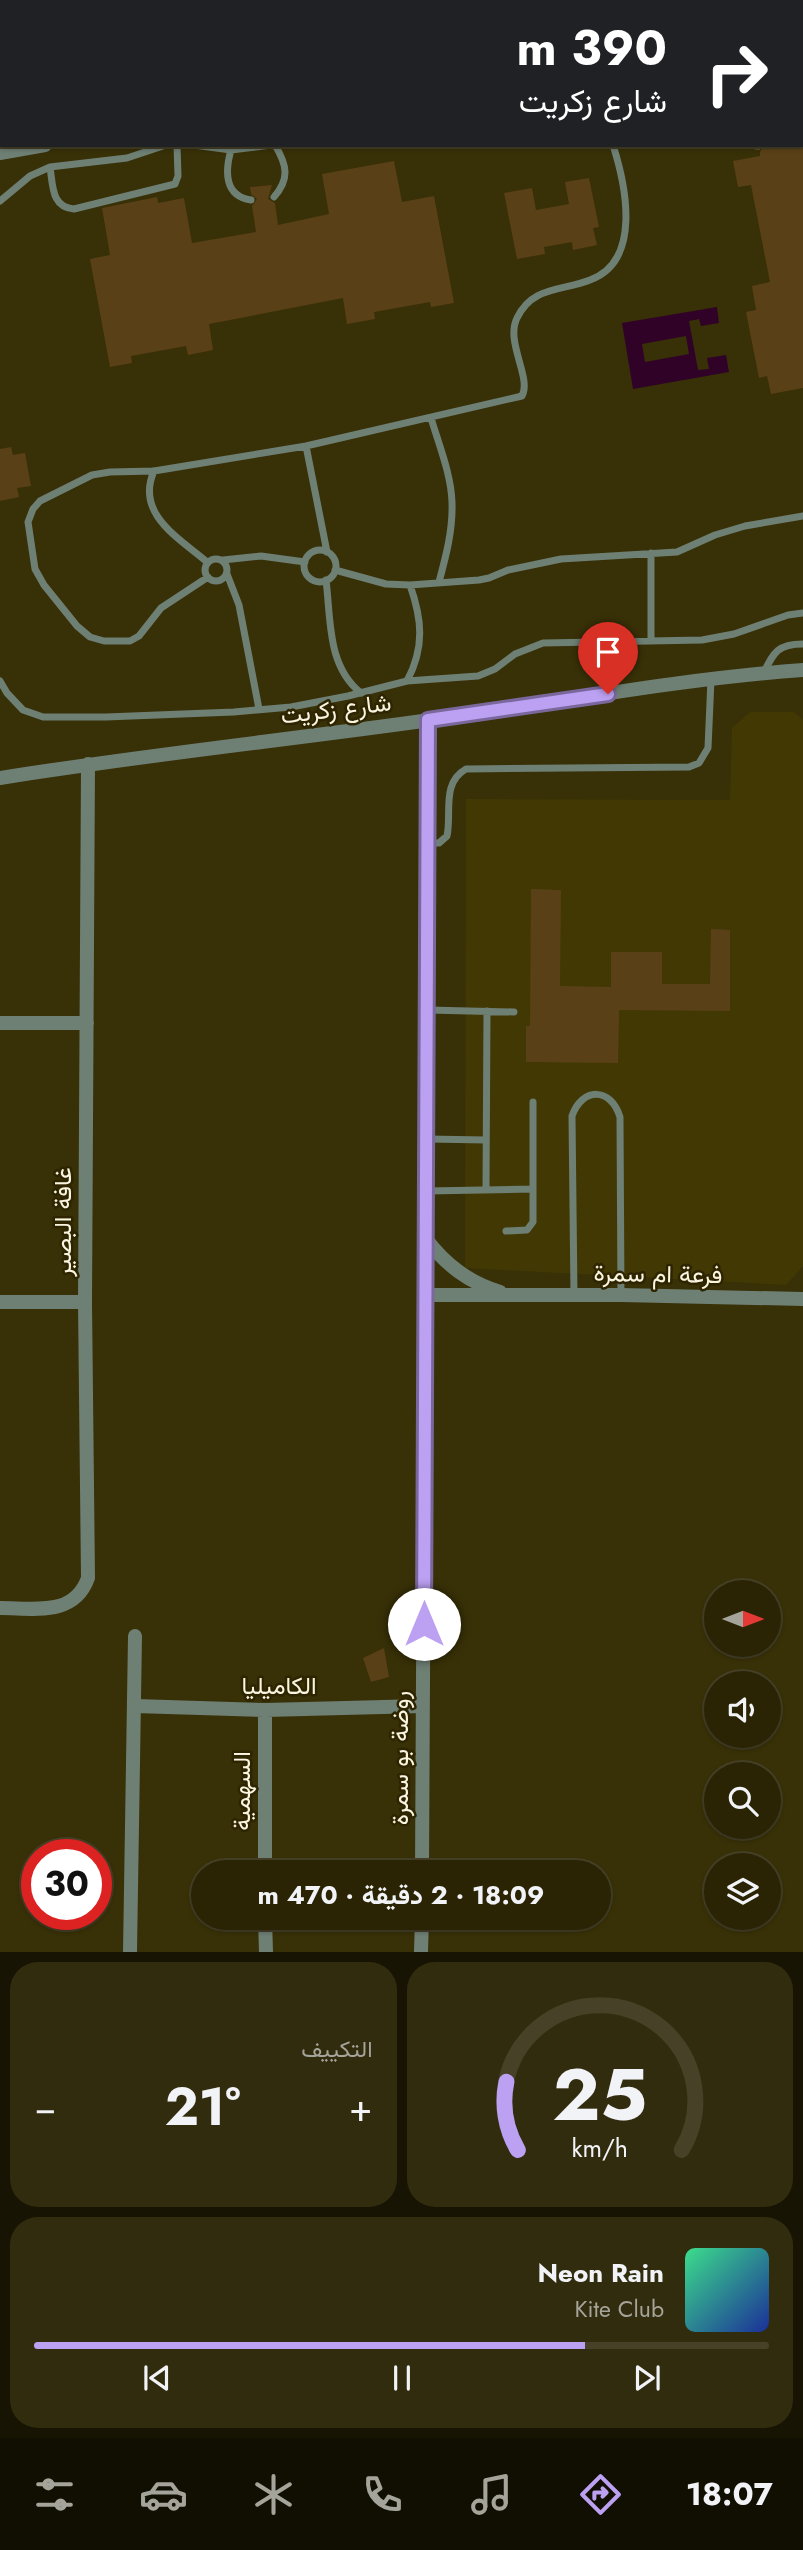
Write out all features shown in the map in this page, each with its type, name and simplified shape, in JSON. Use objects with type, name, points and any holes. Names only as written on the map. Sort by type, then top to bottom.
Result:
[{"type":"street","points":[[0,153],[34,147]]},
{"type":"street","name":"شارع زكريت","points":[[0,778],[711,679],[803,670]]},
{"type":"street","name":"روضة بو سمرة","points":[[422,1860],[428,720]]},
{"type":"street","name":"غافة البصير","points":[[0,1608],[64,1606],[77,1597],[88,1578],[85,1302],[88,764]]},
{"type":"street","points":[[0,1023],[87,1023]]},
{"type":"street","name":"فرعة ام سمرة","points":[[426,1239],[442,1259],[463,1276],[486,1288],[511,1296]]},
{"type":"street","name":"فرعة ام سمرة","points":[[426,1295],[803,1299]]},
{"type":"street","points":[[0,1303],[85,1302]]},
{"type":"street","points":[[130,1951],[135,1636]]},
{"type":"street","name":"الكاميليا","points":[[135,1706],[265,1710],[423,1706]]},
{"type":"street","name":"السهمية","points":[[265,1710],[265,1860]]},
{"type":"street","points":[[265,1930],[265,1951]]},
{"type":"street","points":[[421,1951],[422,1930]]},
{"type":"lane","points":[[0,201],[30,176],[50,167],[127,158],[160,147]]},
{"type":"lane","points":[[50,167],[58,204],[74,209],[174,184],[178,176],[177,147]]},
{"type":"lane","points":[[209,147],[231,150],[256,147]]},
{"type":"lane","points":[[274,147],[286,169],[285,179],[274,197]]},
{"type":"lane","points":[[208,577],[161,608],[139,636],[130,641],[117,642],[97,639],[83,631],[44,585],[35,569],[28,522],[33,509],[40,501],[92,475],[154,471],[306,446],[522,396],[524,387],[513,335],[515,320],[522,309],[529,299],[545,291],[589,281],[605,273],[616,262],[622,248],[626,223],[621,170],[614,147]]},
{"type":"lane","points":[[231,150],[226,174],[229,184],[242,199],[251,200]]},
{"type":"lane","points":[[431,418],[448,473],[452,501],[451,533],[439,582]]},
{"type":"lane","points":[[306,446],[327,552]]},
{"type":"lane","points":[[154,471],[150,481],[150,495],[157,518],[207,562]]},
{"type":"lane","points":[[335,570],[386,584],[410,585],[489,578],[508,570],[561,559],[677,552],[745,526],[803,516]]},
{"type":"lane","points":[[313,551],[327,552],[332,556],[335,570],[326,580],[313,580],[304,569],[305,562],[313,551]]},
{"type":"lane","points":[[651,553],[651,641]]},
{"type":"lane","points":[[227,574],[218,581],[208,577],[205,569],[207,562],[214,558],[223,560],[261,556],[305,562]]},
{"type":"lane","points":[[223,560],[239,605],[259,709]]},
{"type":"lane","points":[[326,580],[335,659],[349,683],[361,692]]},
{"type":"lane","points":[[407,681],[421,636],[419,611],[410,585]]},
{"type":"lane","points":[[0,681],[23,710],[43,717],[106,717],[291,707],[407,681],[478,676],[495,669],[515,654],[543,643],[702,640],[734,634],[788,615],[803,613]]},
{"type":"lane","points":[[763,673],[778,649],[786,645],[803,644]]},
{"type":"lane","points":[[428,843],[439,843],[447,836],[450,789],[456,776],[466,769],[689,767],[699,763],[708,748],[711,679]]},
{"type":"lane","points":[[428,1010],[514,1012]]},
{"type":"lane","points":[[486,1190],[487,1011]]},
{"type":"lane","points":[[574,1296],[572,1116],[575,1106],[591,1095],[602,1095],[611,1099],[620,1117],[621,1295]]},
{"type":"lane","points":[[506,1231],[527,1230],[531,1226],[533,1102]]},
{"type":"lane","points":[[427,1139],[486,1140]]},
{"type":"lane","points":[[427,1191],[533,1189]]},
{"type":"shaded area","points":[[717,307],[719,323],[701,326],[699,319],[689,321],[698,370],[709,369],[707,358],[726,355],[729,372],[633,389],[622,323]],"holes":[[[686,336],[689,354],[645,362],[642,344]]]},
{"type":"shaded area","points":[[750,712],[794,712],[803,720],[803,1266],[786,1285],[465,1268],[466,799],[730,800],[732,728]]},
{"type":"building","points":[[763,147],[803,147],[803,388],[771,394],[767,376],[759,378],[746,312],[756,310],[752,286],[770,282],[751,185],[738,187],[733,161],[760,156]]},
{"type":"building","points":[[394,161],[402,202],[434,196],[454,303],[431,307],[430,302],[374,312],[375,319],[347,324],[343,298],[209,324],[213,350],[188,355],[186,346],[131,356],[132,363],[110,367],[90,259],[110,255],[102,208],[157,197],[158,203],[184,198],[192,243],[256,232],[252,206],[257,199],[251,194],[250,187],[272,185],[268,199],[275,203],[278,225],[329,214],[322,174]]},
{"type":"building","points":[[589,178],[599,227],[593,228],[597,245],[573,250],[572,242],[544,247],[545,254],[517,259],[504,193],[532,188],[536,210],[569,204],[565,182]]},
{"type":"building","points":[[11,447],[13,455],[25,453],[31,486],[17,488],[19,497],[0,501],[0,449]]},
{"type":"building","points":[[531,889],[561,890],[560,986],[611,987],[611,952],[662,952],[662,984],[710,984],[711,929],[730,930],[730,1011],[619,1010],[618,1063],[526,1062],[526,1026],[530,1026]]},
{"type":"building","points":[[384,1648],[389,1677],[371,1682],[363,1658]]},
{"type":"route","points":[[424,1624],[428,720],[608,694]]}]
